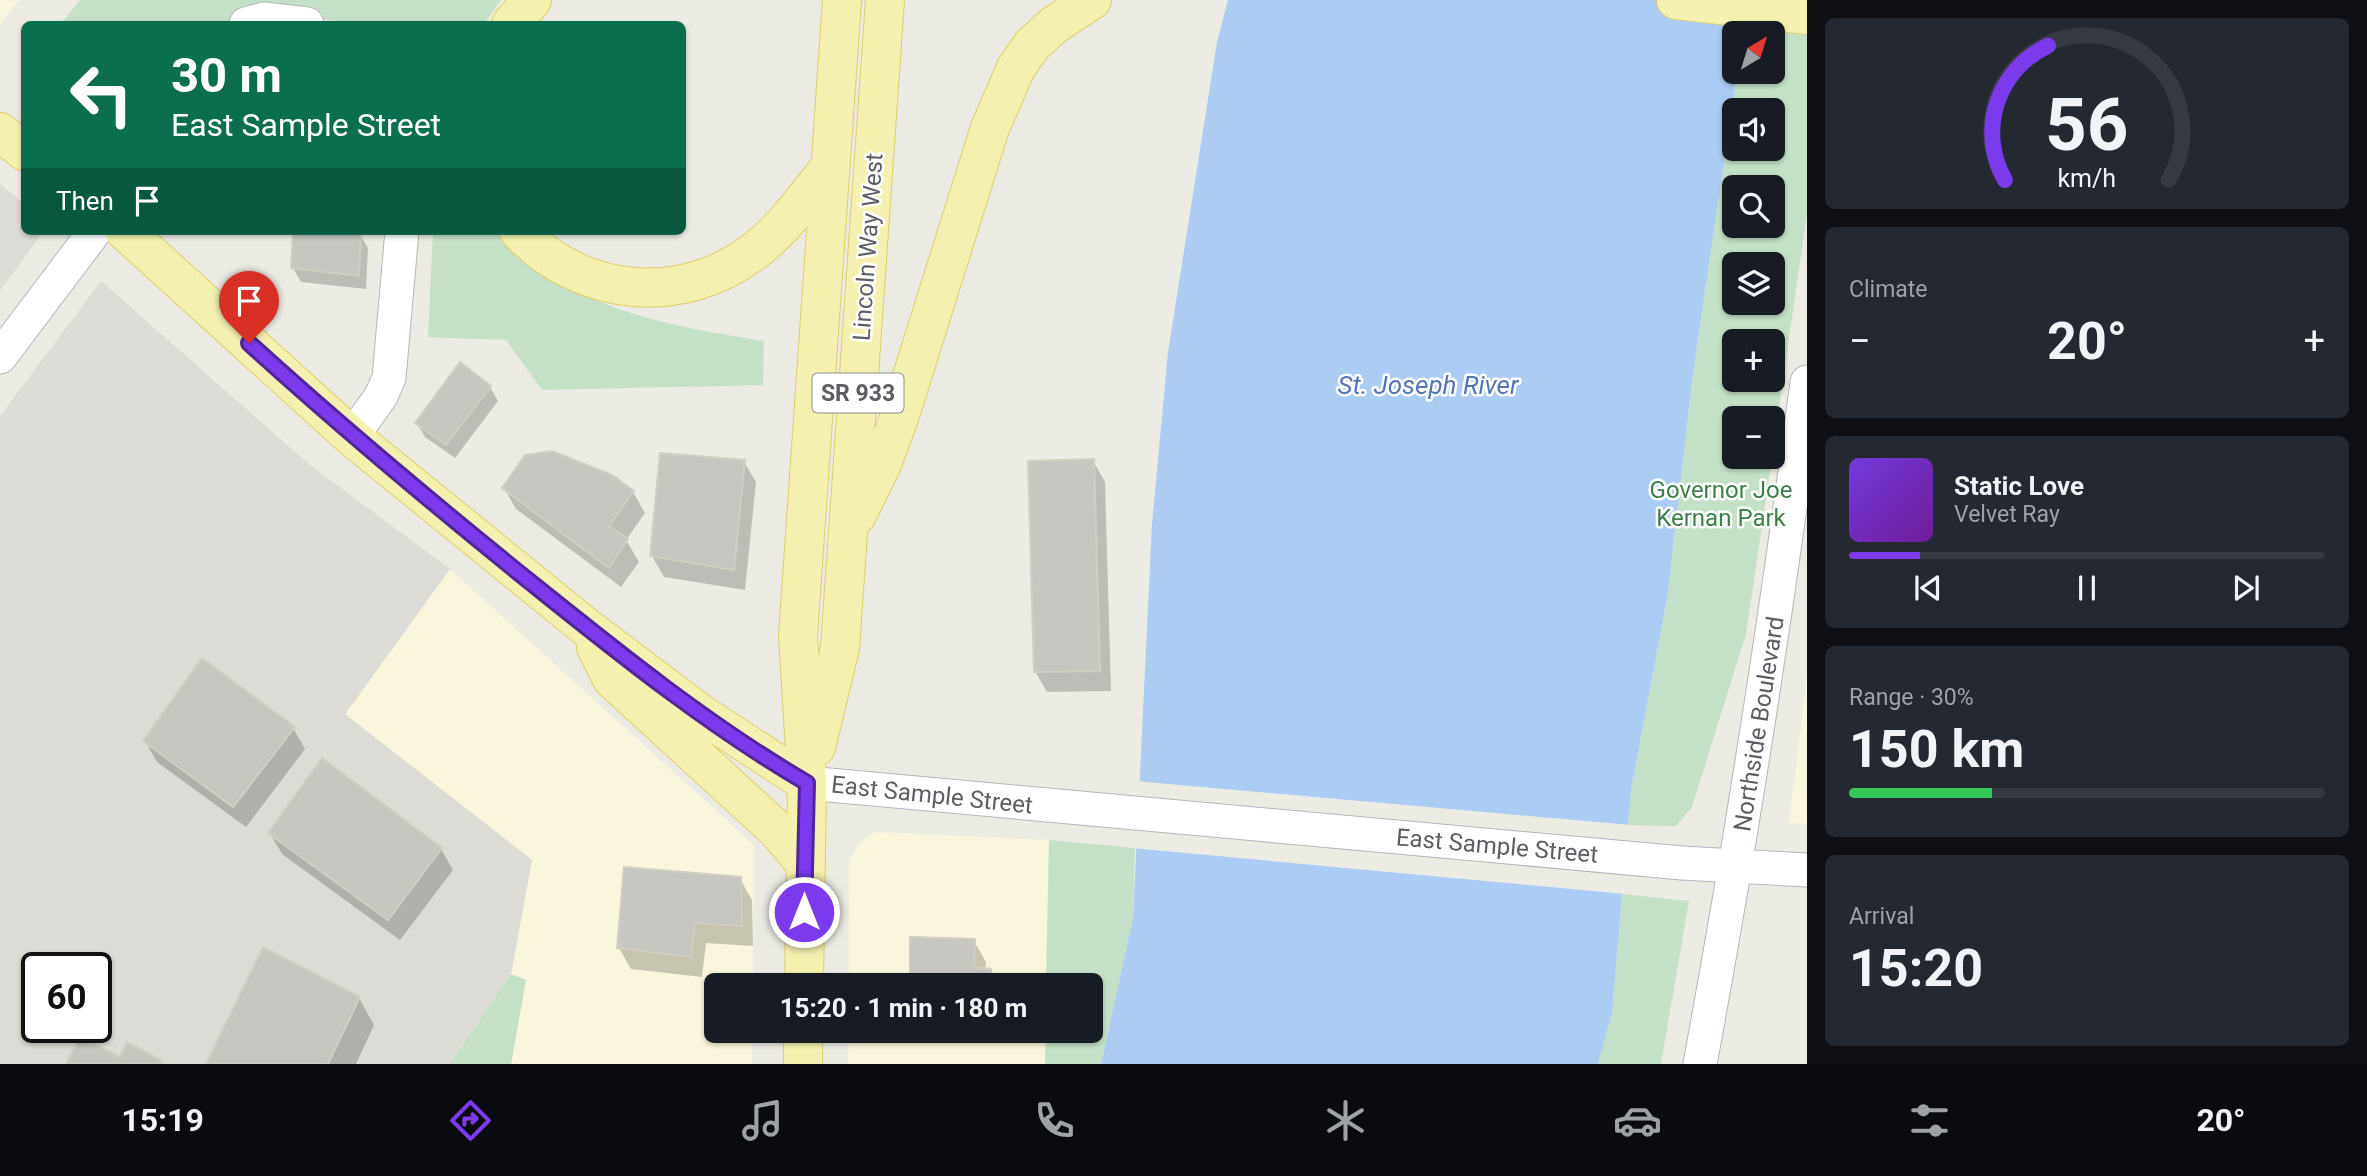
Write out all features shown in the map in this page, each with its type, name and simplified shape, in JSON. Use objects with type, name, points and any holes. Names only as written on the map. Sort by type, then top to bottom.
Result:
[{"type":"main road","points":[[514,21],[532,0]]},
{"type":"main road","name":"Lincoln Way West","points":[[804,973],[807,783],[798,636],[842,0]]},
{"type":"main road","name":"Lincoln Way West","points":[[807,783],[840,648],[885,0]]},
{"type":"main road","points":[[849,532],[891,441],[990,128],[1016,68],[1040,38],[1092,0]]},
{"type":"main road","points":[[1676,0],[1807,15]]},
{"type":"main road","points":[[0,132],[21,149]]},
{"type":"main road","points":[[523,235],[538,251],[565,268],[601,284],[639,288],[693,283],[716,274],[755,251],[783,226],[831,166]]},
{"type":"main road","name":"East Sample Street","points":[[129,235],[352,437],[586,627],[701,714],[807,783]]},
{"type":"main road","points":[[586,627],[612,679],[778,831],[804,863]]},
{"type":"main road","points":[[803,1043],[803,1064]]},
{"type":"street","points":[[257,21],[281,21]]},
{"type":"street","points":[[0,357],[92,235]]},
{"type":"street","points":[[352,437],[382,396],[389,378],[402,235]]},
{"type":"street","name":"Northside Boulevard","points":[[1700,1064],[1737,866],[1773,636],[1807,383]]},
{"type":"street","name":"East Sample Street","points":[[807,783],[1682,863],[1807,870]]},
{"type":"shaded area","points":[[0,0],[19,0],[0,25]]},
{"type":"shaded area","points":[[0,184],[21,201],[21,235],[41,235],[0,291]]},
{"type":"shaded area","points":[[101,281],[310,465],[450,569],[345,714],[532,860],[511,974],[450,1064],[0,1064],[0,416]]},
{"type":"shaded area","points":[[450,569],[754,845],[753,973],[704,973],[704,1043],[752,1043],[752,1064],[511,1064],[526,980],[511,974],[532,860],[345,715]]},
{"type":"shaded area","points":[[1807,678],[1807,824],[1789,823]]},
{"type":"shaded area","points":[[874,832],[1049,840],[1046,973],[849,973],[849,861],[858,845]]},
{"type":"shaded area","points":[[849,1043],[1046,1043],[1045,1064],[848,1064]]},
{"type":"green space","points":[[80,0],[501,0],[486,21],[335,21],[271,13],[236,17],[229,21],[63,21]]},
{"type":"green space","name":"Governor Joe Kernan Park","points":[[1769,0],[1807,0],[1807,214],[1785,366],[1785,329],[1722,329],[1722,392],[1781,392],[1779,406],[1722,406],[1722,469],[1770,469],[1746,634],[1692,807],[1676,826],[1628,825],[1631,790],[1668,593],[1692,381],[1724,161],[1785,161],[1785,98],[1733,98],[1735,84],[1785,84],[1785,21],[1759,21]]},
{"type":"green space","points":[[433,235],[508,235],[532,264],[586,296],[643,317],[764,341],[763,385],[542,390],[506,340],[428,337]]},
{"type":"green space","points":[[1049,840],[1135,848],[1133,918],[1101,1064],[1045,1064],[1046,1043],[1103,1043],[1103,973],[1046,973]]},
{"type":"green space","points":[[1622,894],[1689,901],[1661,1064],[1598,1064],[1612,1013]]},
{"type":"green space","points":[[511,974],[526,980],[511,1064],[450,1064]]},
{"type":"water","name":"St. Joseph River","points":[[1228,0],[1769,0],[1759,21],[1722,21],[1722,84],[1735,84],[1733,98],[1722,98],[1724,161],[1692,381],[1668,593],[1631,790],[1612,1013],[1598,1064],[1101,1064],[1133,918],[1152,524],[1168,352],[1217,42]]},
{"type":"pier","points":[[1135,781],[1631,825],[1625,894],[1132,848]]},
{"type":"building","points":[[293,235],[361,235],[359,276],[291,268]]},
{"type":"building","points":[[460,362],[491,386],[446,445],[415,423]]},
{"type":"building","points":[[552,451],[612,475],[634,491],[609,526],[628,539],[609,568],[502,488],[525,455]]},
{"type":"building","points":[[660,453],[745,460],[734,570],[650,556]]},
{"type":"building","points":[[1094,459],[1100,671],[1034,672],[1028,461]]},
{"type":"building","points":[[202,658],[295,727],[233,807],[143,741]]},
{"type":"building","points":[[322,758],[442,848],[388,920],[268,833]]},
{"type":"building","points":[[624,867],[741,877],[742,926],[695,923],[691,957],[617,948]]},
{"type":"building","points":[[910,937],[975,939],[974,967],[991,969],[991,973],[910,973]]},
{"type":"building","points":[[263,947],[360,997],[328,1064],[206,1064]]},
{"type":"building","points":[[127,1042],[163,1061],[161,1064],[66,1064],[77,1043],[92,1043],[120,1057]]},
{"type":"route","points":[[249,343],[352,437],[586,627],[701,714],[807,783],[804,912]]}]
